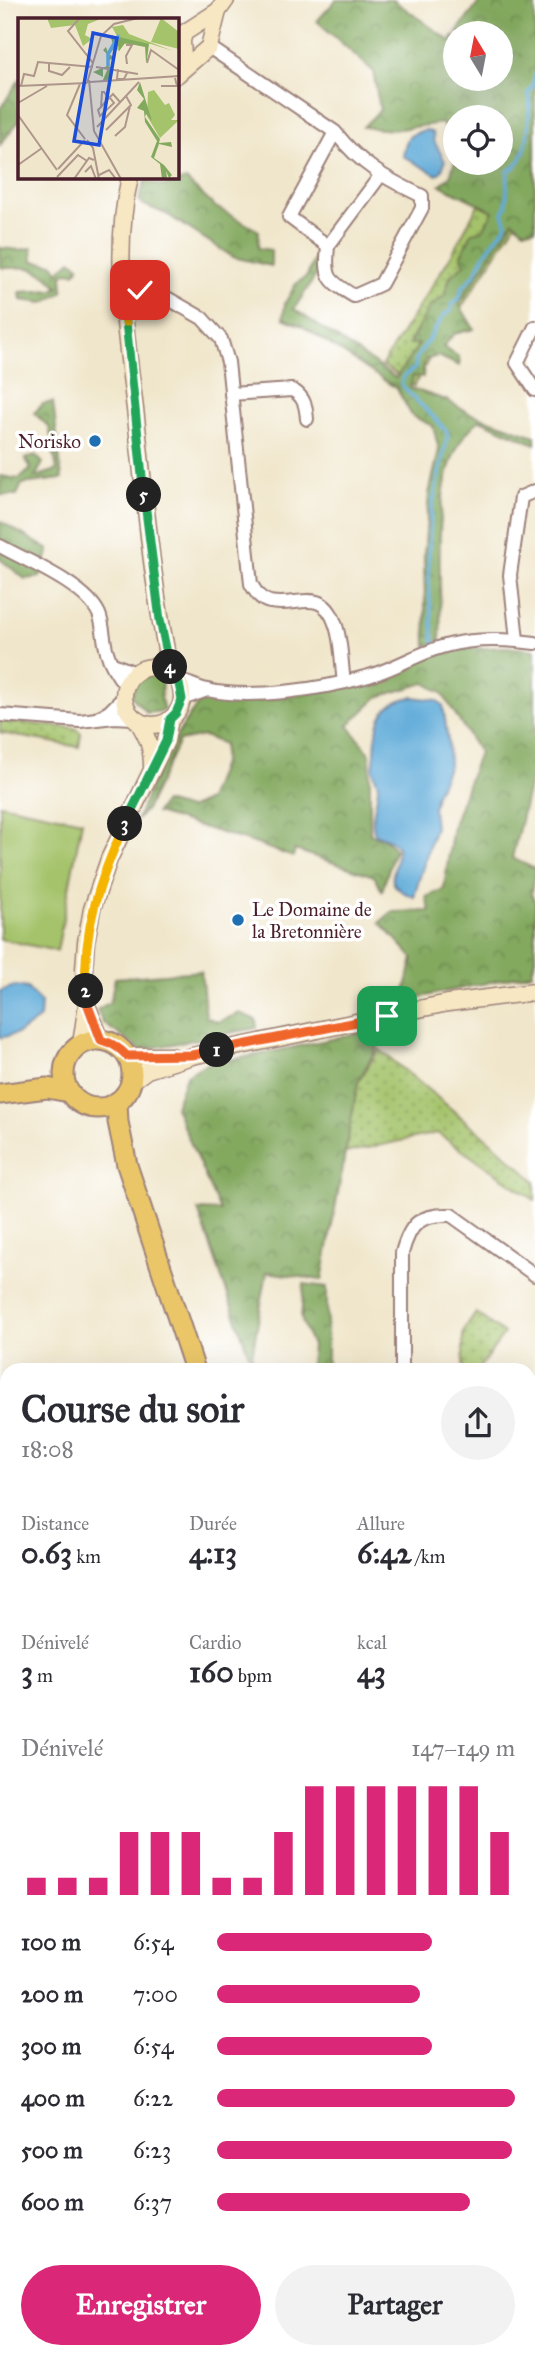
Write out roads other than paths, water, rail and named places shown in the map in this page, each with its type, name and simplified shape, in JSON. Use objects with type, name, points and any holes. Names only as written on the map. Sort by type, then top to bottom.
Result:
[{"type":"main road","points":[[178,72],[183,57],[184,33],[222,6]]},
{"type":"main road","points":[[178,74],[207,47],[222,6]]},
{"type":"main road","points":[[197,26],[206,30],[207,47]]},
{"type":"main road","points":[[183,46],[188,53],[207,47]]},
{"type":"main road","points":[[130,178],[121,228],[123,293],[149,543],[160,620],[182,699],[170,719],[154,724],[136,719]]},
{"type":"main road","points":[[152,766],[149,740],[127,709],[133,681],[156,649],[160,620]]},
{"type":"main road","points":[[133,681],[161,668],[174,677]]},
{"type":"main road","points":[[81,1044],[87,1003],[84,969],[92,909],[109,859],[166,741],[170,719]]},
{"type":"main road","points":[[448,1003],[478,992],[535,981]]},
{"type":"main road","points":[[131,1082],[147,1070],[192,1055],[448,1003],[535,992]]},
{"type":"main road","points":[[87,1003],[101,1040]]},
{"type":"main road","points":[[101,1040],[111,1042],[127,1056],[131,1064],[131,1082],[128,1090],[117,1102],[107,1107],[95,1108],[76,1100],[69,1092],[64,1071],[66,1060],[72,1051],[81,1044],[101,1040]]},
{"type":"main road","points":[[127,1056],[192,1055]]},
{"type":"main road","points":[[1,1094],[64,1071]]},
{"type":"main road","points":[[1,1094],[47,1088],[69,1092]]},
{"type":"main road","points":[[117,1102],[127,1166],[192,1363]]},
{"type":"main road","points":[[95,1108],[127,1166]]},
{"type":"street","points":[[207,47],[335,132],[350,151],[380,176],[422,196],[422,208],[381,284],[354,296],[334,285],[328,276],[328,246],[380,176]]},
{"type":"street","points":[[328,246],[289,217],[335,132]]},
{"type":"street","points":[[123,293],[153,290],[202,318],[221,339],[228,362],[251,584],[260,597],[268,602],[306,600],[323,605],[329,611],[337,626],[344,682]]},
{"type":"street","points":[[535,327],[517,363],[535,390]]},
{"type":"street","points":[[231,394],[292,390],[304,401],[307,419]]},
{"type":"street","points":[[517,640],[510,575],[521,497],[535,491]]},
{"type":"street","points":[[0,546],[65,582],[98,612],[112,664],[133,681],[109,712],[93,720]]},
{"type":"street","points":[[174,677],[206,690],[250,693],[282,691],[368,676],[446,645],[517,640],[535,643]]},
{"type":"street","points":[[182,699],[206,690]]},
{"type":"street","points":[[0,715],[93,720],[114,717],[136,719]]},
{"type":"street","points":[[402,1363],[402,1252],[412,1227],[421,1219],[437,1214],[451,1215],[535,1275]]},
{"type":"water","points":[[426,130],[433,133],[434,141],[443,157],[442,170],[437,175],[403,156],[408,138]]},
{"type":"water","points":[[413,697],[436,700],[443,705],[449,765],[436,794],[433,809],[435,827],[414,897],[396,887],[393,882],[397,846],[375,834],[373,828],[378,785],[373,769],[378,724],[386,709]]},
{"type":"water","points":[[15,986],[27,988],[41,1003],[40,1018],[19,1033],[0,1038],[0,991]]},
{"type":"waterway","points":[[434,644],[429,576],[430,525],[448,434],[401,384],[405,375],[415,368],[416,359],[444,315],[451,311],[462,288],[475,274],[486,252],[507,224],[503,213],[506,207],[508,171],[516,166],[525,150],[530,100],[528,93],[535,74]]},
{"type":"place","name":"Norisko","points":[[95,441]]},
{"type":"place","name":"Le Domaine de la Bretonnière","points":[[238,920]]}]
